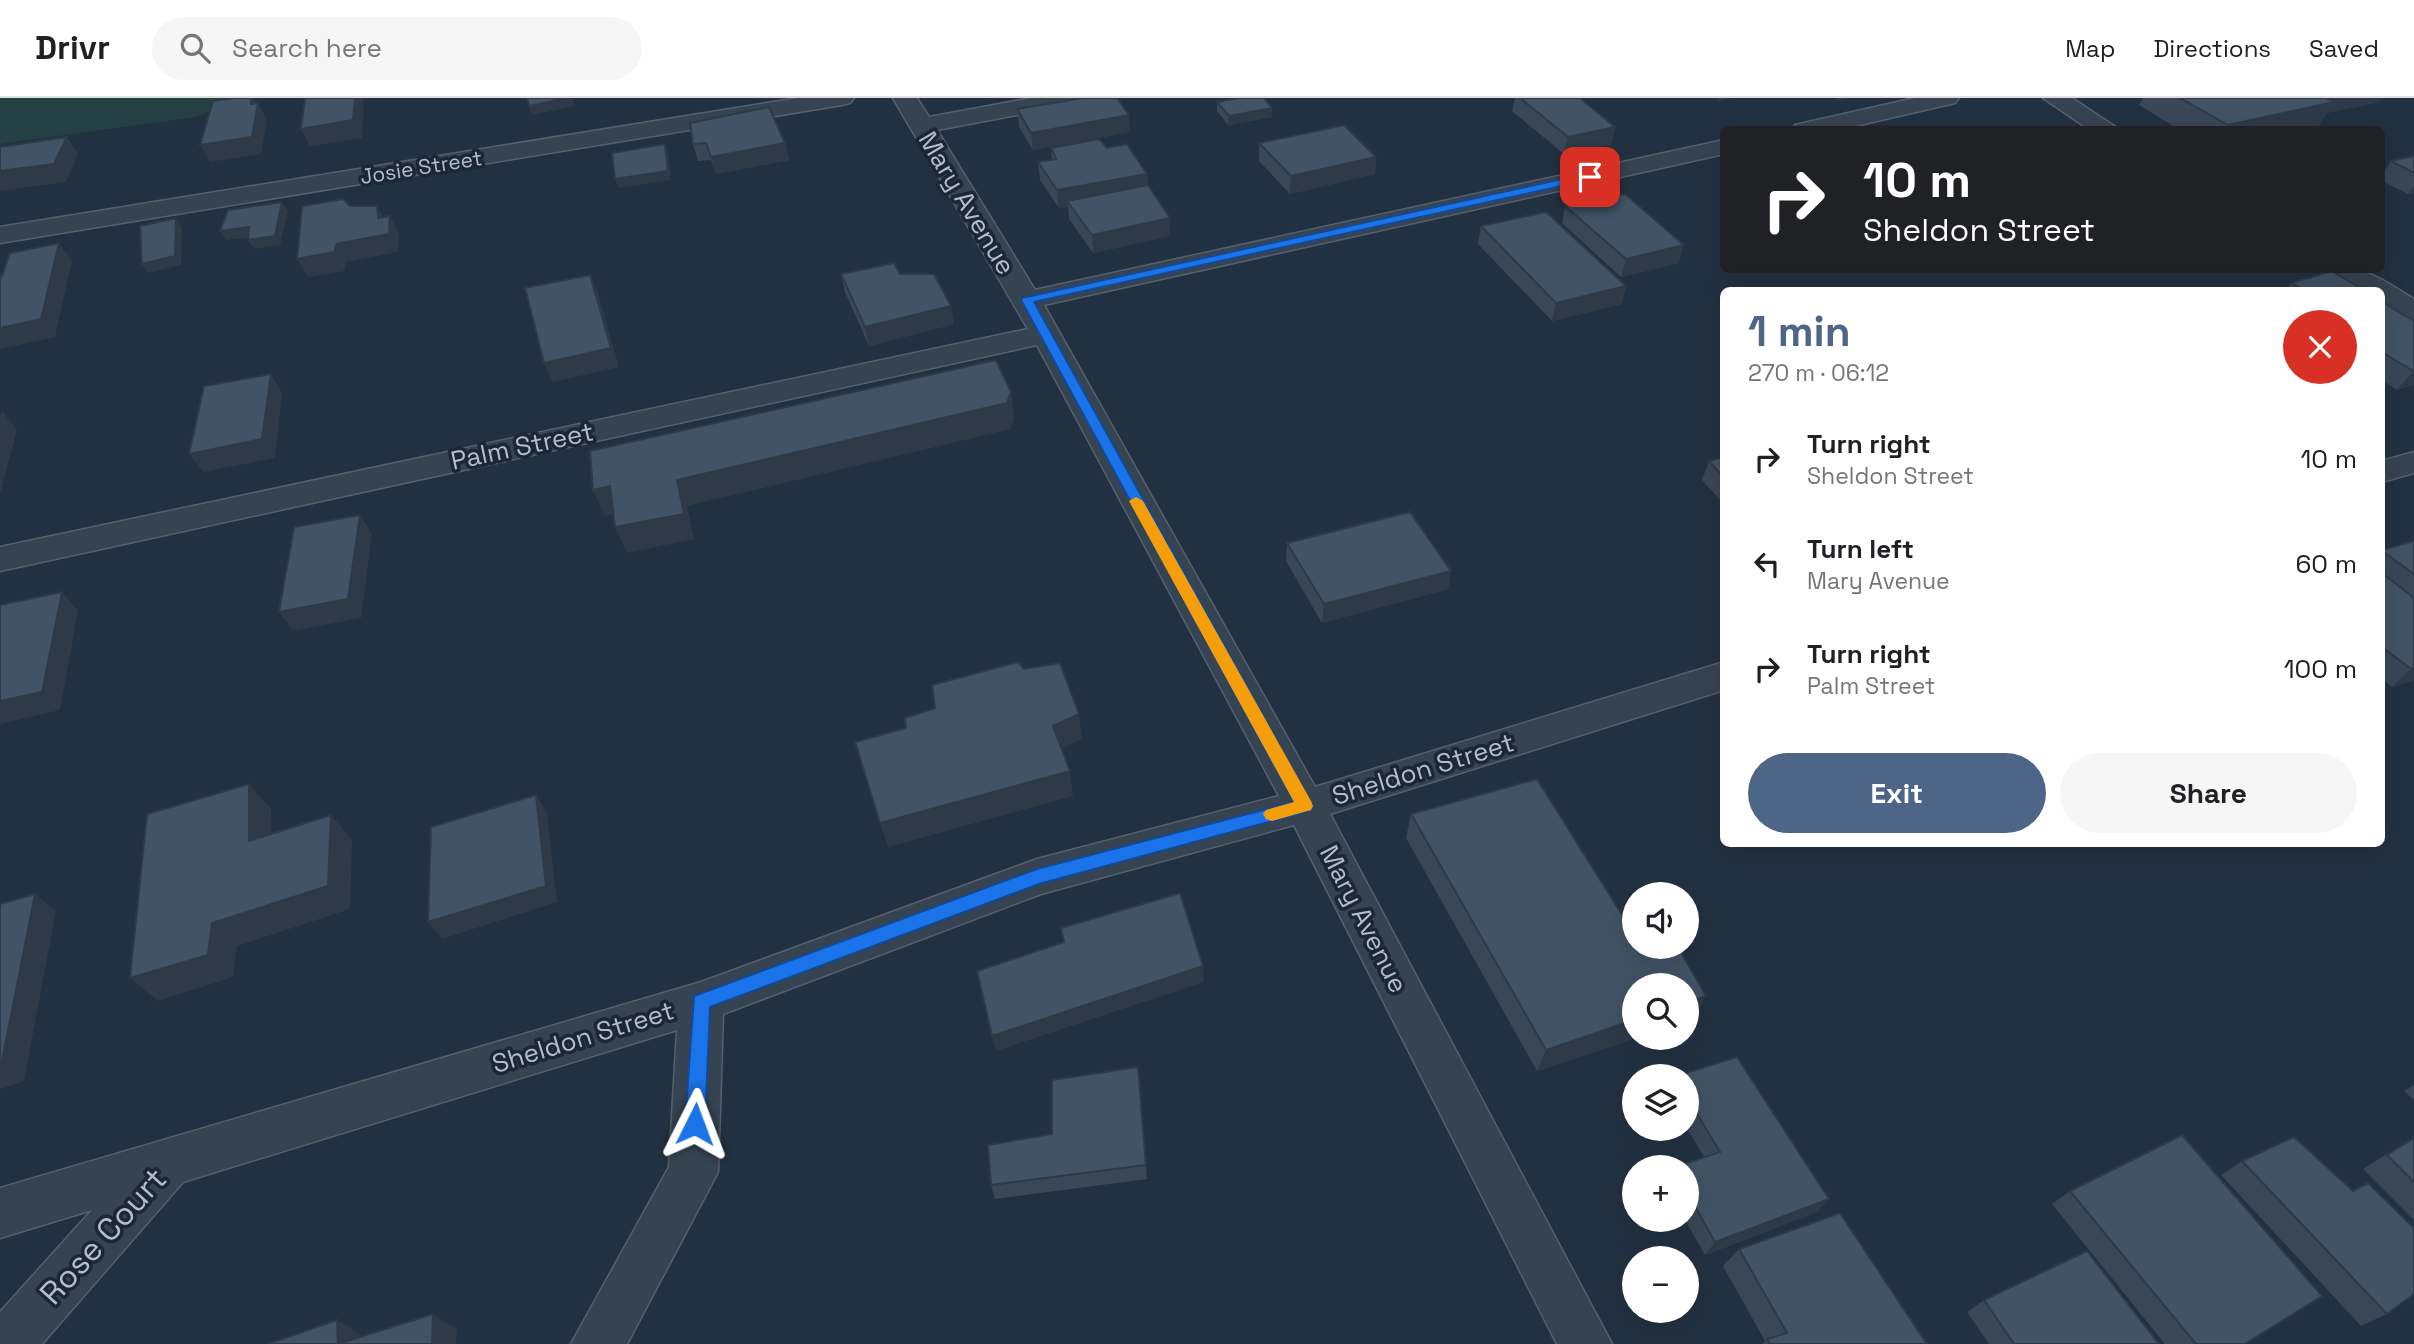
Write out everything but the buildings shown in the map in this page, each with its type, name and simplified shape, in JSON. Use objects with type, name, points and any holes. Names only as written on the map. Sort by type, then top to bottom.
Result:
[{"type":"street","name":"Josie Street","points":[[0,235],[842,98]]},
{"type":"street","points":[[912,112],[1070,98]]},
{"type":"street","points":[[1822,126],[1947,98]]},
{"type":"street","points":[[2055,98],[2101,126]]},
{"type":"street","name":"Mary Avenue","points":[[912,112],[1027,300],[1305,806],[1585,1344]]},
{"type":"street","points":[[1027,300],[1720,148]]},
{"type":"street","points":[[2349,273],[2373,287]]},
{"type":"street","points":[[2385,294],[2414,311]]},
{"type":"street","name":"Palm Street","points":[[0,559],[1045,334]]},
{"type":"street","points":[[2385,471],[2414,462]]},
{"type":"street","name":"Sheldon Street","points":[[0,1213],[171,1159],[701,1002],[1037,877],[1305,806],[1720,677]]},
{"type":"street","points":[[598,1344],[693,1172],[701,1002]]},
{"type":"street","name":"Rose Court","points":[[7,1344],[171,1159]]},
{"type":"green space","points":[[0,98],[239,98],[196,117],[0,144]]},
{"type":"slow traffic","points":[[1136,501],[1305,806],[1272,814]]},
{"type":"route","points":[[695,1124],[701,1002],[1037,877],[1305,806],[1027,300],[1590,177]]}]
